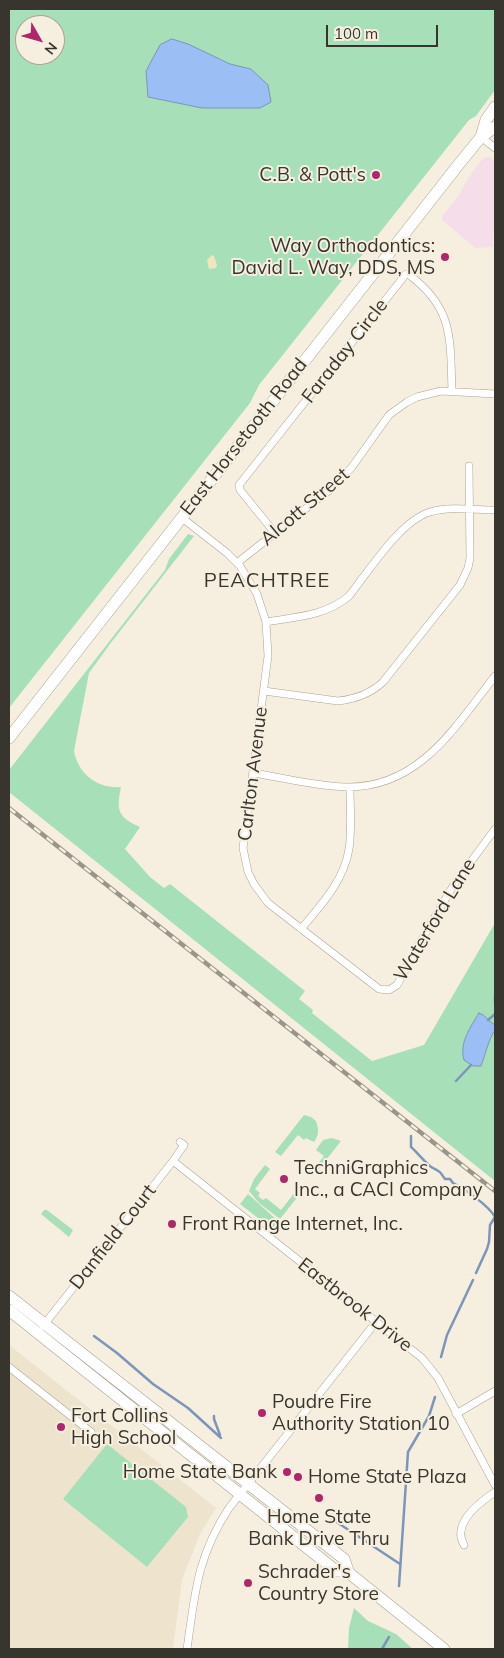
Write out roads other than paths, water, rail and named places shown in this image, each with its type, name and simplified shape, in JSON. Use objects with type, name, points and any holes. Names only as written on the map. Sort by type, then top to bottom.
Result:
[{"type":"main road","name":"East Horsetooth Road","points":[[481,137],[486,120],[495,107]]},
{"type":"main road","name":"East Horsetooth Road","points":[[9,738],[481,137],[495,127]]},
{"type":"main road","points":[[9,1296],[41,1329],[240,1494],[335,1570],[349,1573],[444,1649]]},
{"type":"main road","points":[[9,1310],[41,1329],[249,1484],[344,1559],[349,1573]]},
{"type":"street","points":[[481,137],[495,148]]},
{"type":"street","name":"Faraday Circle","points":[[275,534],[240,490],[239,484],[406,274],[418,281],[432,296],[446,320],[450,343],[452,391]]},
{"type":"street","name":"Alcott Street","points":[[237,563],[341,479],[396,409],[407,402],[441,390],[495,394]]},
{"type":"street","points":[[264,691],[338,701],[358,698],[377,688],[389,675],[460,585],[464,577],[470,558],[469,466]]},
{"type":"street","points":[[266,622],[325,611],[334,607],[349,596],[400,532],[412,521],[430,512],[441,510],[495,510]]},
{"type":"street","name":"Carlton Avenue","points":[[181,518],[237,563],[250,580],[257,594],[266,622],[268,649],[264,691],[243,845],[244,859],[248,872],[268,903],[379,989],[389,990],[393,988]]},
{"type":"street","points":[[254,773],[350,787],[374,784],[389,779],[419,764],[442,744],[495,676]]},
{"type":"street","points":[[302,929],[333,889],[344,868],[350,838],[350,787]]},
{"type":"street","name":"Waterford Lane","points":[[393,988],[397,985],[453,886],[495,829]]},
{"type":"street","name":"Danfield Court","points":[[41,1329],[173,1161],[184,1146],[180,1142]]},
{"type":"street","name":"Eastbrook Drive","points":[[173,1161],[422,1358],[431,1368],[495,1485]]},
{"type":"street","points":[[188,1649],[197,1577],[203,1557],[220,1522],[376,1322]]},
{"type":"street","points":[[9,1366],[91,1432]]},
{"type":"street","points":[[456,1414],[495,1390]]},
{"type":"street","points":[[464,1545],[460,1536],[468,1516],[482,1501],[495,1492]]},
{"type":"water","points":[[172,39],[188,44],[230,64],[251,69],[268,85],[271,102],[260,108],[202,108],[148,97],[146,71],[160,45]]},
{"type":"water","points":[[479,1013],[495,1025],[495,1031],[481,1066],[473,1066],[464,1060],[463,1048],[466,1036]]},
{"type":"waterway","points":[[495,996],[495,1003]]},
{"type":"waterway","points":[[488,1020],[495,1014]]},
{"type":"waterway","points":[[456,1081],[471,1065]]},
{"type":"waterway","points":[[411,1136],[411,1147],[431,1167],[440,1172],[445,1179],[450,1179],[476,1198],[495,1217],[490,1225],[487,1249],[476,1273]]},
{"type":"waterway","points":[[441,1357],[447,1335],[473,1280]]},
{"type":"waterway","points":[[94,1336],[153,1384],[188,1408],[221,1438]]},
{"type":"waterway","points":[[399,1586],[408,1452],[429,1416],[435,1397]]},
{"type":"waterway","points":[[214,1416],[220,1435]]},
{"type":"waterway","points":[[326,1515],[400,1564]]},
{"type":"waterway","points":[[382,1649],[389,1637]]},
{"type":"railway","points":[[9,808],[495,1191]]},
{"type":"place","name":"C.B. & Pott's","points":[[376,175]]},
{"type":"place","name":"Way Orthodontics: David L. Way, DDS, MS","points":[[445,257]]},
{"type":"place","name":"TechniGraphics Inc., a CACI Company","points":[[284,1179]]},
{"type":"place","name":"Front Range Internet, Inc.","points":[[172,1224]]},
{"type":"place","name":"Poudre Fire Authority Station 10","points":[[262,1413]]},
{"type":"place","name":"Fort Collins High School","points":[[61,1427]]},
{"type":"place","name":"Home State Bank","points":[[287,1472]]},
{"type":"place","name":"Home State Plaza","points":[[298,1477]]},
{"type":"place","name":"Home State Bank Drive Thru","points":[[319,1498]]},
{"type":"place","name":"Schrader's Country Store","points":[[248,1583]]},
{"type":"district","name":"PEACHTREE","points":[[267,581]]}]
